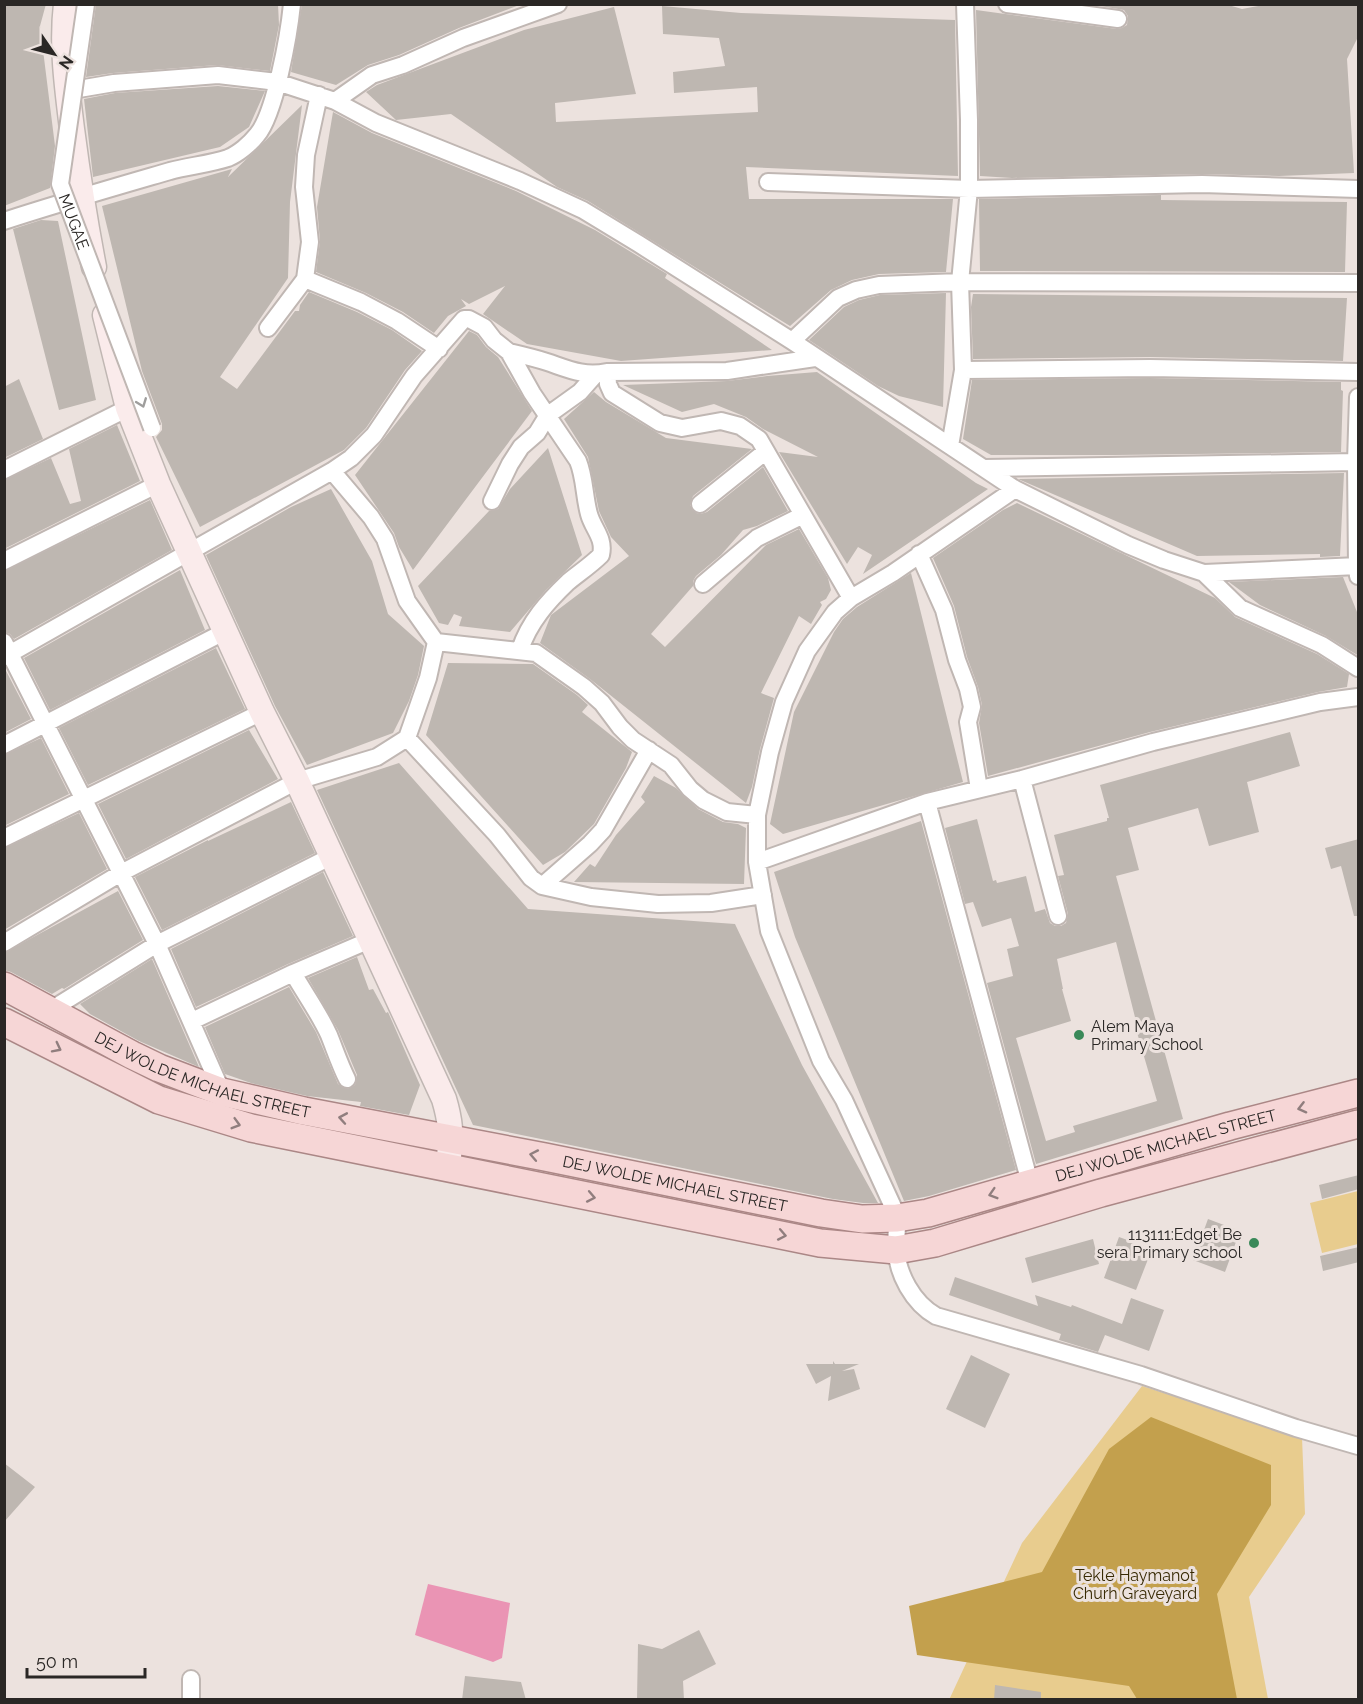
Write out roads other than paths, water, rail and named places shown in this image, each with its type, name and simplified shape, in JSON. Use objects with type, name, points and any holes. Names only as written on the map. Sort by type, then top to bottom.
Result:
[{"type":"main road","points":[[64,16],[67,90],[81,196],[94,271],[128,408],[188,551],[444,1099],[450,1120],[448,1168]]},
{"type":"main road","name":"DEJ WOLDE MICHAEL STREET","points":[[4,986],[159,1068],[222,1092],[304,1111],[451,1138],[821,1213],[862,1219],[897,1218],[939,1210],[1230,1126],[1359,1093]]},
{"type":"main road","name":"DEJ WOLDE MICHAEL STREET","points":[[4,1022],[159,1100],[251,1128],[820,1243],[896,1250],[959,1237],[1101,1193],[1359,1124]]},
{"type":"main road","points":[[1230,1126],[1234,1158]]},
{"type":"street","name":"MUGAE","points":[[86,4],[60,184],[152,428]]},
{"type":"street","points":[[4,221],[81,196],[230,157],[257,135],[264,124],[290,30],[292,4]]},
{"type":"street","points":[[335,101],[372,75],[403,65],[529,10],[558,4]]},
{"type":"street","points":[[950,446],[963,370],[960,282],[969,189],[969,120],[964,4]]},
{"type":"street","points":[[1006,4],[1118,19]]},
{"type":"street","points":[[67,90],[114,83],[218,75],[277,82],[335,101],[376,123],[520,181],[583,210],[792,341],[1015,489],[1128,545],[1204,573],[1358,569],[1356,462],[1359,397]]},
{"type":"street","points":[[268,328],[305,279],[310,242],[304,187],[306,155],[319,95]]},
{"type":"street","points":[[768,182],[969,189],[1202,184],[1359,189]]},
{"type":"street","points":[[305,279],[361,302],[398,321],[439,349]]},
{"type":"street","points":[[792,341],[838,298],[856,290],[879,285],[960,282],[1359,283]]},
{"type":"street","points":[[222,1092],[157,944],[6,651],[332,471],[351,458],[374,435],[414,376],[439,349],[460,321],[469,319],[484,327],[494,340],[509,352],[578,461],[582,471],[589,515],[599,534],[602,549],[597,559],[568,583],[537,614],[520,650]]},
{"type":"street","points":[[509,352],[574,372],[601,373],[727,371],[815,358]]},
{"type":"street","points":[[963,370],[1150,368],[1359,372]]},
{"type":"street","points":[[492,501],[510,464],[522,447],[537,433],[548,415],[580,392],[601,373]]},
{"type":"street","points":[[601,373],[612,393],[660,423],[682,428],[720,421],[740,426],[759,440],[851,598]]},
{"type":"street","points":[[4,470],[128,408]]},
{"type":"street","points":[[700,504],[765,452]]},
{"type":"street","points":[[984,468],[1356,462]]},
{"type":"street","points":[[4,943],[121,873],[297,781],[377,757],[407,738],[428,678],[436,642],[407,602],[389,550],[371,517],[332,471]]},
{"type":"street","points":[[4,561],[158,484]]},
{"type":"street","points":[[1015,489],[851,598],[835,612],[807,651],[784,702],[770,752],[758,815],[757,862],[769,931],[821,1061],[844,1100],[897,1218],[896,1250],[904,1278],[926,1311],[936,1316],[1141,1375],[1296,1428],[1359,1446]]},
{"type":"street","points":[[703,584],[757,538],[803,515]]},
{"type":"street","points":[[920,554],[944,610],[957,660],[968,689],[972,707],[968,722],[979,789]]},
{"type":"street","points":[[1204,573],[1240,608],[1322,645],[1359,669]]},
{"type":"street","points":[[4,745],[226,631]]},
{"type":"street","points":[[436,642],[537,653],[584,687],[602,704],[620,727],[671,765],[690,789],[703,800],[727,812],[758,815]]},
{"type":"street","points":[[757,862],[927,802],[1022,779],[1153,742],[1320,702],[1359,697]]},
{"type":"street","points":[[4,838],[262,712]]},
{"type":"street","points":[[407,738],[497,835],[531,878],[542,885],[591,897],[658,904],[711,903],[763,895]]},
{"type":"street","points":[[542,885],[591,844],[603,830],[649,750]]},
{"type":"street","points":[[1022,779],[1058,916]]},
{"type":"street","points":[[927,802],[1030,1183]]},
{"type":"street","points":[[49,1011],[157,944],[332,856]]},
{"type":"street","points":[[192,1021],[293,973],[370,940]]},
{"type":"street","points":[[293,973],[312,1002],[347,1079]]},
{"type":"street","points":[[820,1243],[821,1213]]},
{"type":"street","points":[[191,1679],[191,1700]]},
{"type":"place","name":"Alem Maya Primary School","points":[[1079,1035]]},
{"type":"place","name":"113111:Edget Be sera Primary school","points":[[1254,1243]]},
{"type":"park label","name":"Tekle Haymanot Churh Graveyard","points":[[1135,1584]]}]
